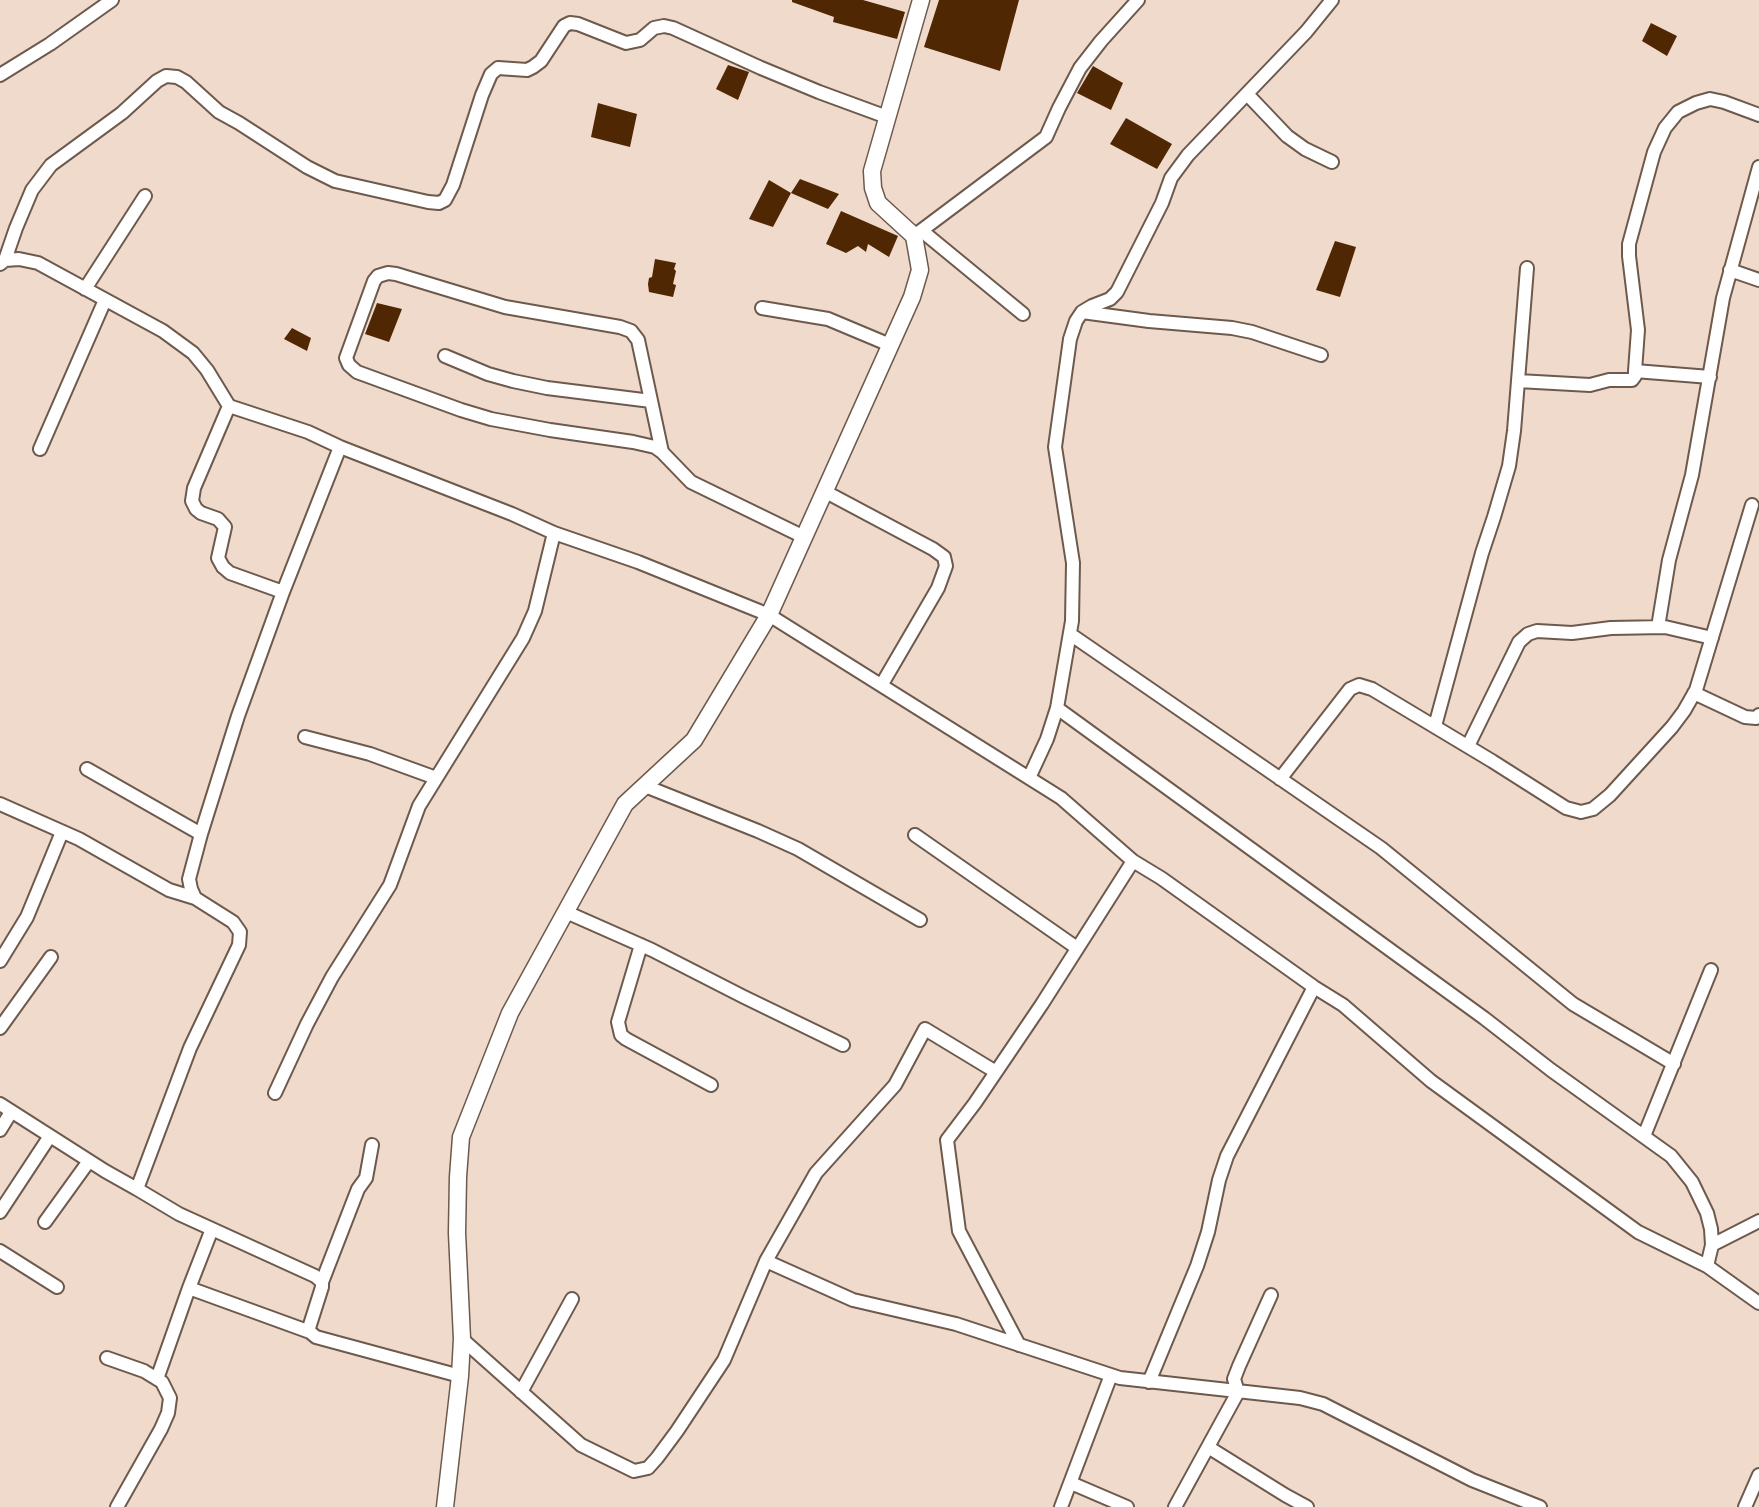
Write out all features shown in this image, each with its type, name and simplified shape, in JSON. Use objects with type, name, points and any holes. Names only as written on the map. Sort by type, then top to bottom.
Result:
[{"type":"street","points":[[0,75],[112,0]]},
{"type":"street","points":[[921,0],[872,171],[873,188],[878,203],[1023,314]]},
{"type":"street","points":[[918,233],[1046,136],[1080,68],[1138,0]]},
{"type":"street","points":[[1029,778],[1047,739],[1057,708],[1072,621],[1073,563],[1055,447],[1070,339],[1076,321],[1082,312],[1110,299],[1117,292],[1162,203],[1171,178],[1188,155],[1306,32],[1332,0]]},
{"type":"street","points":[[3,262],[32,190],[51,165],[122,113],[166,76],[177,77],[186,82],[219,112],[307,167],[335,181],[439,203],[449,194],[491,74],[498,68],[527,70],[534,67],[541,61],[564,26],[570,23],[626,43],[640,40],[654,28],[673,27],[761,68],[887,117]]},
{"type":"street","points":[[1247,94],[1287,136],[1305,149],[1332,162]]},
{"type":"street","points":[[1518,381],[1590,385],[1609,380],[1632,380],[1636,371],[1638,330],[1629,244],[1654,152],[1665,128],[1678,112],[1710,99],[1759,115]]},
{"type":"street","points":[[1657,627],[1669,560],[1692,475],[1723,298],[1759,167]]},
{"type":"street","points":[[85,289],[145,195]]},
{"type":"street","points":[[445,1507],[462,1339],[457,1233],[461,1137],[510,1013],[625,804],[694,740],[769,615],[912,297],[920,270],[918,233]]},
{"type":"street","points":[[3,262],[19,259],[37,263],[163,331],[193,353],[229,406],[309,432],[554,533],[638,562],[769,615],[1061,798],[1133,861],[1314,987],[1343,1004],[1431,1081],[1638,1232],[1707,1266],[1759,1303]]},
{"type":"street","points":[[1435,726],[1482,553],[1509,466],[1527,268]]},
{"type":"street","points":[[1730,270],[1759,280]]},
{"type":"street","points":[[662,452],[638,340],[631,331],[505,307],[396,274],[378,276],[374,281],[346,358],[357,372],[491,419],[655,447],[691,482],[804,537]]},
{"type":"street","points":[[40,449],[105,300]]},
{"type":"street","points":[[762,308],[828,319],[890,345]]},
{"type":"street","points":[[1082,312],[1164,323],[1232,328],[1321,355]]},
{"type":"street","points":[[445,356],[488,374],[525,384],[651,401]]},
{"type":"street","points":[[1636,371],[1710,377]]},
{"type":"street","points":[[229,406],[194,488],[192,501],[201,513],[218,519],[225,527],[218,558],[223,567],[230,573],[283,592]]},
{"type":"street","points":[[195,898],[189,879],[238,716],[340,447]]},
{"type":"street","points":[[824,491],[944,557],[946,566],[938,588],[882,684]]},
{"type":"street","points":[[1280,779],[1350,689],[1359,685],[1372,689],[1435,726],[1566,808],[1581,812],[1593,809],[1610,795],[1672,727],[1694,693],[1752,505]]},
{"type":"street","points":[[275,1093],[326,989],[390,885],[419,806],[523,639],[535,611],[554,533]]},
{"type":"street","points":[[1468,746],[1519,642],[1528,634],[1537,631],[1572,633],[1611,628],[1657,627],[1712,638]]},
{"type":"street","points":[[1070,634],[1381,848],[1573,1004],[1674,1064]]},
{"type":"street","points":[[1694,693],[1745,717],[1756,718],[1759,715]]},
{"type":"street","points":[[1057,708],[1671,1156],[1692,1182],[1707,1213],[1712,1245],[1707,1266]]},
{"type":"street","points":[[305,737],[370,754],[436,778]]},
{"type":"street","points":[[87,769],[201,834]]},
{"type":"street","points":[[645,786],[798,849],[920,920]]},
{"type":"street","points":[[0,804],[87,844],[169,890],[195,898],[233,922],[240,932],[239,945],[190,1048],[137,1189]]},
{"type":"street","points":[[0,961],[27,917],[62,832]]},
{"type":"street","points":[[915,835],[1077,948]]},
{"type":"street","points":[[1020,1345],[959,1231],[947,1140],[996,1072],[1133,861]]},
{"type":"street","points":[[566,912],[642,945],[843,1045]]},
{"type":"street","points":[[642,945],[618,1022],[621,1035],[711,1085]]},
{"type":"street","points":[[0,1028],[51,957]]},
{"type":"street","points":[[1644,1136],[1712,971]]},
{"type":"street","points":[[1149,1382],[1197,1266],[1227,1156],[1314,987]]},
{"type":"street","points":[[462,1339],[581,1445],[634,1471],[648,1468],[677,1431],[724,1360],[766,1261],[816,1173],[895,1085],[925,1029],[996,1072]]},
{"type":"street","points":[[0,1130],[6,1108],[179,1214],[315,1276],[322,1282]]},
{"type":"street","points":[[0,1212],[50,1136]]},
{"type":"street","points":[[310,1332],[309,1323],[321,1293],[322,1282],[358,1189],[366,1178],[372,1145]]},
{"type":"street","points":[[45,1222],[89,1161]]},
{"type":"street","points":[[1712,1245],[1759,1221]]},
{"type":"street","points":[[157,1379],[212,1229]]},
{"type":"street","points":[[0,1251],[57,1287]]},
{"type":"street","points":[[766,1261],[853,1300],[956,1324],[1111,1375],[1149,1382],[1300,1398],[1323,1404],[1472,1480],[1541,1507]]},
{"type":"street","points":[[189,1288],[310,1332],[316,1337],[460,1376]]},
{"type":"street","points":[[1175,1507],[1238,1392],[1234,1379],[1238,1366],[1271,1295]]},
{"type":"street","points":[[521,1392],[572,1299]]},
{"type":"street","points":[[107,1357],[144,1371],[162,1382],[170,1398],[168,1413],[161,1429],[117,1507]]},
{"type":"street","points":[[1062,1507],[1111,1375]]},
{"type":"street","points":[[1208,1447],[1307,1507]]},
{"type":"street","points":[[1745,1507],[1759,1475]]},
{"type":"street","points":[[1070,1483],[1128,1507]]},
{"type":"building","points":[[792,0],[863,0],[905,12],[897,39],[833,22],[834,17]]},
{"type":"building","points":[[939,0],[1019,0],[1000,71],[924,47]]},
{"type":"building","points":[[1651,23],[1677,36],[1667,56],[1642,41]]},
{"type":"building","points":[[728,65],[749,72],[738,100],[716,89]]},
{"type":"building","points":[[1093,66],[1123,83],[1111,110],[1077,93]]},
{"type":"building","points":[[598,103],[637,114],[630,147],[591,137]]},
{"type":"building","points":[[1126,118],[1172,144],[1157,169],[1110,144]]},
{"type":"building","points":[[800,179],[839,194],[828,209],[791,193]]},
{"type":"building","points":[[769,180],[791,193],[773,227],[749,219]]},
{"type":"building","points":[[841,211],[898,236],[889,257],[868,244],[866,252],[858,246],[846,253],[826,244]]},
{"type":"building","points":[[1335,241],[1356,247],[1340,297],[1316,290]]},
{"type":"building","points":[[655,259],[676,263],[673,297],[649,292],[649,278],[652,277]]},
{"type":"building","points":[[377,303],[402,309],[389,342],[365,334]]},
{"type":"building","points":[[292,328],[311,338],[307,351],[284,339]]}]
